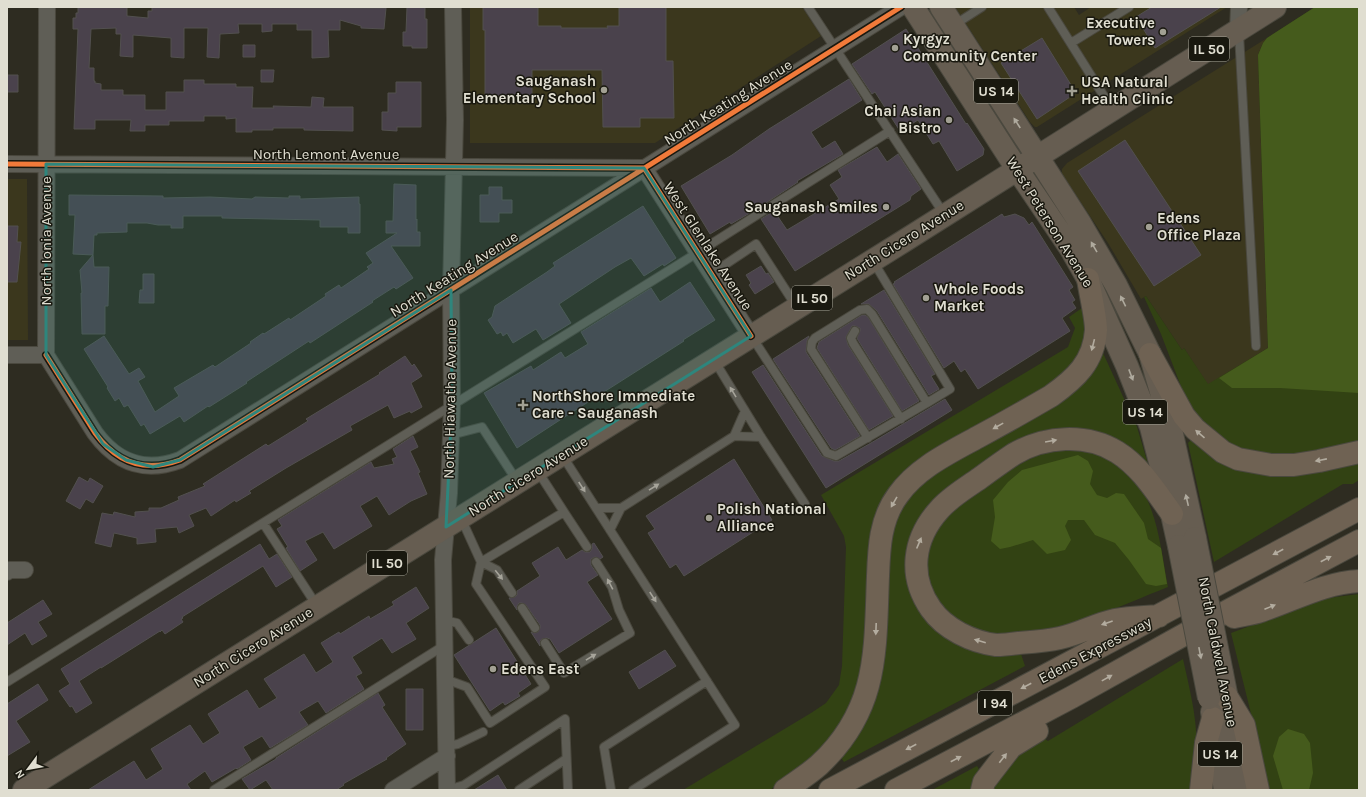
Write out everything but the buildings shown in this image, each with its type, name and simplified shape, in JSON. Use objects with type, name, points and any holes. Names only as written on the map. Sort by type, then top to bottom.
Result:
[{"type":"highway","points":[[785,790],[819,765],[838,744],[860,711],[872,672],[875,651],[879,549],[887,513],[897,496],[909,481],[937,460],[1051,396],[1080,373],[1088,360],[1094,345],[1096,329],[1088,279]]},
{"type":"highway","points":[[1150,354],[1184,416],[1195,429],[1223,452],[1238,459],[1271,466],[1294,465],[1359,452]]},
{"type":"highway","points":[[1159,616],[1115,620],[1059,638],[998,645],[981,641],[963,635],[947,626],[927,604],[918,583],[916,550],[929,523],[940,509],[954,497],[1014,454],[1032,445],[1052,440],[1085,440],[1102,445],[1117,452],[1142,474],[1172,514]]},
{"type":"highway","name":"Edens Expressway","points":[[830,790],[1159,616],[1359,508]]},
{"type":"highway","name":"Edens Expressway","points":[[896,790],[1072,697],[1359,541]]},
{"type":"highway","points":[[1205,624],[1260,611],[1300,595],[1330,586],[1348,581],[1359,581]]},
{"type":"highway","points":[[982,790],[984,782],[1011,747],[1041,728],[1072,697]]},
{"type":"highway","points":[[1202,790],[1206,743],[1216,704],[1244,725],[1258,790]]},
{"type":"main road","name":"West Peterson Avenue","points":[[913,7],[1017,169],[1071,249],[1088,279],[1127,366],[1151,427],[1172,514],[1187,542]]},
{"type":"main road","name":"West Peterson Avenue","points":[[941,7],[1080,223],[1114,281],[1150,354],[1168,416],[1187,542]]},
{"type":"main road","name":"North Cicero Avenue","points":[[24,790],[1275,7]]},
{"type":"main road","name":"North Caldwell Avenue","points":[[1187,542],[1222,673],[1216,704],[1243,790]]},
{"type":"main road","name":"North Caldwell Avenue","points":[[1187,542],[1216,704],[1225,790]]},
{"type":"street","name":"North Ionia Avenue","points":[[46,355],[47,7]]},
{"type":"street","name":"North Hiawatha Avenue","points":[[447,790],[443,560],[453,522],[449,493],[452,406],[451,290],[455,120],[453,7]]},
{"type":"street","name":"North Keating Avenue","points":[[46,355],[103,444],[112,452],[126,460],[140,465],[153,467],[168,465],[180,460],[901,7]]},
{"type":"street","points":[[1238,30],[1239,7]]},
{"type":"street","name":"North Lemont Avenue","points":[[7,164],[644,168]]},
{"type":"street","name":"West Glenlake Avenue","points":[[644,168],[751,336]]},
{"type":"street","points":[[7,355],[46,355]]},
{"type":"street","points":[[7,572],[9,570],[26,570]]},
{"type":"street","points":[[393,790],[447,751]]},
{"type":"lane","points":[[808,7],[944,215]]},
{"type":"lane","points":[[953,26],[982,7]]},
{"type":"lane","points":[[1048,7],[1112,109]]},
{"type":"lane","points":[[1071,43],[1129,7]]},
{"type":"lane","points":[[1238,30],[1256,346]]},
{"type":"lane","points":[[7,682],[890,132]]},
{"type":"lane","points":[[711,274],[756,244],[797,307]]},
{"type":"lane","points":[[751,336],[827,453],[836,456],[950,389],[873,260]]},
{"type":"lane","points":[[868,438],[811,349],[812,342],[815,338],[860,310],[867,309],[872,314],[927,403]]},
{"type":"lane","points":[[855,332],[851,338],[853,343],[901,419]]},
{"type":"lane","points":[[714,359],[761,437],[806,504]]},
{"type":"lane","points":[[610,530],[621,508],[734,436],[745,411]]},
{"type":"lane","points":[[451,435],[482,426],[517,482]]},
{"type":"lane","points":[[734,436],[761,437]]},
{"type":"lane","points":[[562,454],[735,725],[633,790]]},
{"type":"lane","points":[[537,470],[587,547]]},
{"type":"lane","points":[[596,508],[621,508]]},
{"type":"lane","points":[[445,680],[467,687],[490,723],[545,687],[476,584],[481,562],[564,512]]},
{"type":"lane","points":[[453,522],[481,562],[497,570],[512,593]]},
{"type":"lane","points":[[263,523],[317,607]]},
{"type":"lane","points":[[545,643],[564,673],[630,633],[619,610],[612,587],[596,562]]},
{"type":"lane","points":[[522,608],[535,628]]},
{"type":"lane","points":[[444,620],[457,623],[469,640]]},
{"type":"lane","points":[[214,790],[445,645]]},
{"type":"lane","points":[[611,790],[604,747],[707,681]]},
{"type":"lane","points":[[447,790],[464,786],[564,719],[568,790]]},
{"type":"lane","points":[[447,751],[483,732]]},
{"type":"lane","points":[[519,790],[566,759]]},
{"type":"highlighted area","points":[[46,164],[644,168],[751,336],[446,527],[452,405],[451,290],[180,460],[153,467],[126,460],[103,444],[46,355]]},
{"type":"shaded area","name":"Sauganash Elementary School","points":[[470,7],[802,7],[821,36],[655,143],[470,143]]},
{"type":"shaded area","points":[[955,7],[1074,7],[1079,15],[1091,7],[1227,7],[1035,127],[1030,122]]},
{"type":"shaded area","points":[[1267,38],[1258,55],[1268,348],[1208,385],[1184,348],[1182,350],[1146,296],[1141,299],[1108,243],[1062,174],[1062,169],[1067,163]]},
{"type":"shaded area","points":[[7,179],[27,179],[28,340],[7,340]]},
{"type":"green space","points":[[1315,7],[1359,7],[1359,442],[1279,457],[1242,450],[1219,441],[1187,402],[1161,334],[1144,297],[1146,296],[1182,350],[1184,348],[1208,384],[1268,348],[1258,55],[1267,38]]},
{"type":"green space","points":[[1315,7],[1359,7],[1359,393],[1280,388],[1232,388],[1219,378],[1268,348],[1258,55],[1267,38]]},
{"type":"green space","points":[[1082,308],[1085,328],[1082,347],[1085,349],[1062,379],[900,480],[867,649],[850,712],[817,755],[770,790],[683,790],[826,703],[839,685],[842,666],[846,547],[844,536],[821,495],[1068,347],[1075,328],[1069,317]]},
{"type":"green space","points":[[1099,352],[1103,353],[1137,427],[1148,464],[1147,466],[1078,432],[927,512],[922,611],[1021,654],[1025,666],[844,762],[839,755],[857,734],[885,551],[903,501],[931,477],[995,439]]},
{"type":"green space","points":[[1192,439],[1208,453],[1359,460],[1359,480],[1353,484],[1343,484],[1214,562],[1188,443]]},
{"type":"green space","points":[[1094,450],[1128,472],[1138,483],[1146,496],[1152,510],[1160,542],[1168,587],[1082,621],[1037,632],[991,634],[968,627],[947,615],[933,594],[927,572],[928,555],[932,538],[945,518],[1007,473],[1031,459],[1054,451]]},
{"type":"green space","points":[[1078,455],[1088,461],[1093,471],[1090,484],[1097,495],[1107,498],[1116,493],[1124,494],[1144,523],[1148,539],[1161,548],[1167,584],[1156,586],[1146,584],[1115,543],[1095,535],[1084,520],[1068,520],[1065,526],[1071,540],[1065,550],[1047,554],[1033,540],[1000,549],[991,541],[995,517],[993,500],[1008,482],[1022,470]]},
{"type":"green space","points":[[1359,594],[1359,790],[1270,790],[1231,633],[1328,598]]},
{"type":"green space","points":[[1183,659],[1191,695],[1197,745],[1190,790],[992,790],[1001,774],[1007,767],[1029,748],[1045,739],[1048,741]]},
{"type":"green space","points":[[1288,729],[1304,734],[1310,743],[1313,773],[1309,790],[1283,790],[1273,756],[1279,737]]},
{"type":"green space","points":[[977,766],[979,769],[971,790],[932,790]]},
{"type":"cycle path","points":[[46,355],[95,433],[113,452],[133,463],[144,465],[167,464],[180,460],[901,7]]},
{"type":"cycle path","points":[[7,164],[644,168],[751,336]]},
{"type":"place","name":"Executive Towers","points":[[1163,32]]},
{"type":"place","name":"Kyrgyz Community Center","points":[[895,48]]},
{"type":"place","name":"Sauganash Elementary School","points":[[604,90]]},
{"type":"place","name":"USA Natural Health Clinic","points":[[1072,91]]},
{"type":"place","name":"Chai Asian Bistro","points":[[949,120]]},
{"type":"place","name":"Sauganash Smiles","points":[[886,207]]},
{"type":"place","name":"Edens Office Plaza","points":[[1149,227]]},
{"type":"place","name":"Whole Foods Market","points":[[926,298]]},
{"type":"place","name":"NorthShore Immediate Care - Sauganash","points":[[523,405]]},
{"type":"place","name":"Polish National Alliance","points":[[709,518]]},
{"type":"place","name":"Edens East","points":[[493,669]]}]
